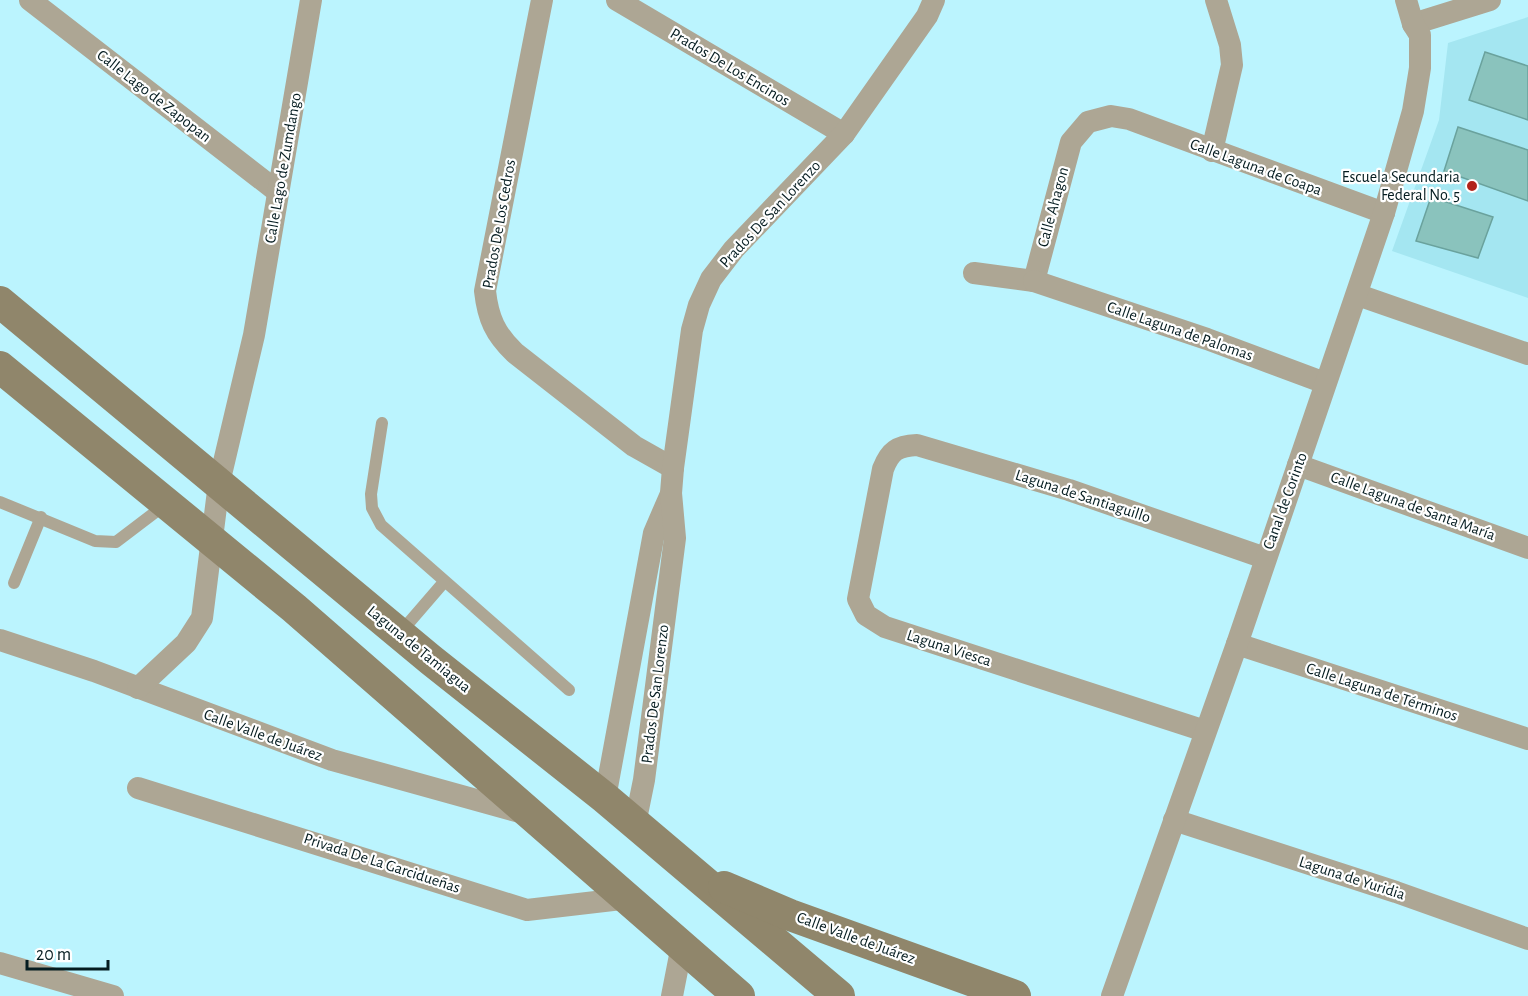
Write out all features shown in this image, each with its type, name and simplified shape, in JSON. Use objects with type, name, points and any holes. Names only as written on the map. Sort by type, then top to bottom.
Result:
[{"type":"main road","name":"Laguna de Tamiagua","points":[[0,302],[400,634],[605,798],[839,996]]},
{"type":"main road","points":[[0,367],[294,608],[740,996]]},
{"type":"main road","name":"Calle Valle de Juárez","points":[[699,878],[790,915],[1015,996]]},
{"type":"street","name":"Calle Lago de Zapopan","points":[[30,0],[278,192]]},
{"type":"street","name":"Calle Lago de Zumdango","points":[[138,688],[186,643],[202,618],[219,483],[254,335],[311,0]]},
{"type":"street","name":"Prados De Los Cedros","points":[[542,0],[485,291],[491,323],[499,338],[515,353],[634,446],[673,468]]},
{"type":"street","name":"Prados De Los Encinos","points":[[617,0],[844,134]]},
{"type":"street","name":"Prados De San Lorenzo","points":[[635,824],[644,780],[675,538],[671,493],[673,468],[692,330],[711,279],[734,249],[844,134],[927,16],[934,0]]},
{"type":"street","points":[[1212,151],[1232,65],[1230,45],[1216,0]]},
{"type":"street","name":"Canal de Corinto","points":[[1112,996],[1237,644],[1325,383],[1358,295],[1384,213],[1413,111],[1420,68],[1419,35],[1406,0]]},
{"type":"street","points":[[1413,24],[1490,0]]},
{"type":"street","name":"Calle Ahagon","points":[[1034,281],[1071,142],[1088,122],[1111,116],[1129,119]]},
{"type":"street","name":"Calle Laguna de Coapa","points":[[1129,119],[1384,213]]},
{"type":"street","points":[[974,273],[1034,281]]},
{"type":"street","name":"Calle Laguna de Palomas","points":[[1034,281],[1207,339],[1325,383]]},
{"type":"street","points":[[1358,295],[1528,354]]},
{"type":"street","name":"Laguna de Santiaguillo","points":[[899,446],[916,445],[1069,490],[1265,558]]},
{"type":"street","name":"Laguna Viesca","points":[[899,446],[888,456],[883,469],[870,534],[858,599],[866,615],[885,627],[1205,731]]},
{"type":"street","name":"Calle Laguna de Santa María","points":[[1298,465],[1528,548]]},
{"type":"street","name":"Prados De San Lorenzo","points":[[605,798],[654,533],[671,493]]},
{"type":"street","name":"Calle Valle de Juárez","points":[[0,640],[332,760],[531,815]]},
{"type":"street","name":"Calle Laguna de Términos","points":[[1237,644],[1528,739]]},
{"type":"street","name":"Privada De La Garcidueñas","points":[[138,788],[527,910],[630,898]]},
{"type":"street","name":"Laguna de Yuridia","points":[[1174,820],[1396,892],[1528,939]]},
{"type":"street","points":[[672,996],[681,945]]},
{"type":"street","points":[[0,963],[113,996]]},
{"type":"lane","points":[[382,423],[371,494],[372,508],[381,525],[569,690]]},
{"type":"lane","points":[[0,502],[95,541],[116,542],[166,504]]},
{"type":"lane","points":[[14,583],[41,517]]},
{"type":"lane","points":[[400,634],[444,582]]},
{"type":"shaded area","name":"Escuela Secundaria Federal No. 5","points":[[1528,17],[1528,298],[1392,251],[1439,120],[1448,43]]},
{"type":"building","points":[[1485,52],[1528,66],[1528,120],[1469,100]]},
{"type":"building","points":[[1458,127],[1528,150],[1528,201],[1444,171]]},
{"type":"building","points":[[1431,197],[1493,217],[1478,258],[1416,241]]},
{"type":"place","name":"Escuela Secundaria Federal No. 5","points":[[1472,186]]}]
